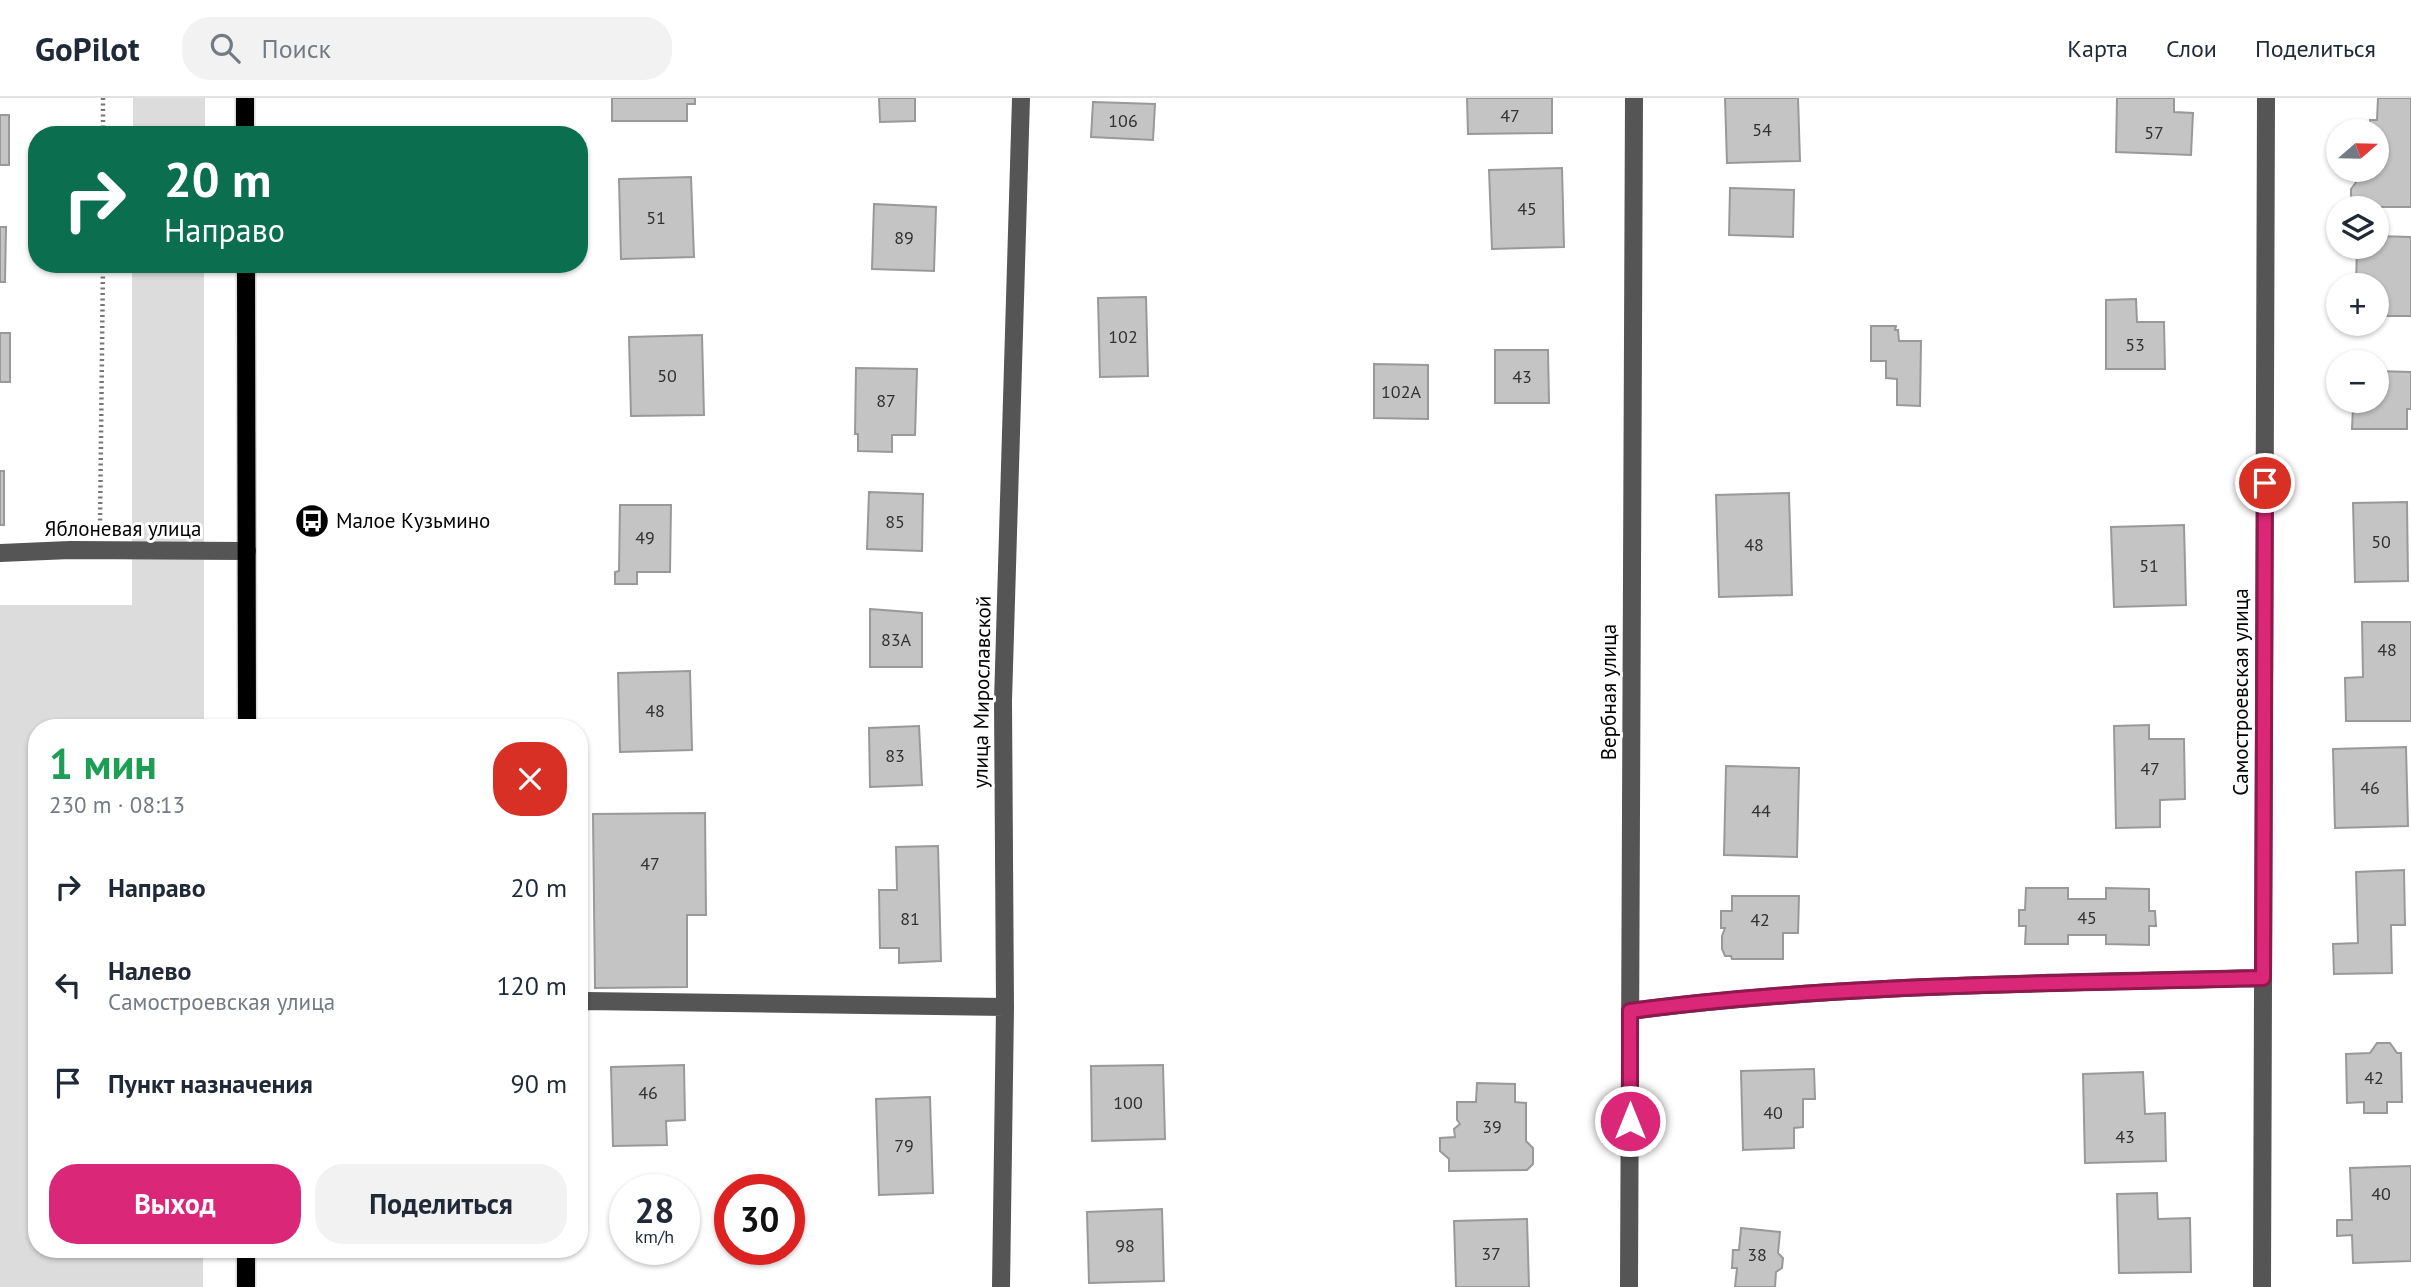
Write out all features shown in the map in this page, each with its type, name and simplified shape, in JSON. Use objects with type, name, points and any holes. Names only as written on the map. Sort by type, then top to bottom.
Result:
[{"type":"main road","points":[[245,98],[246,126]]},
{"type":"main road","points":[[246,273],[247,719]]},
{"type":"main road","points":[[246,1258],[246,1287]]},
{"type":"street","name":"улица Мирославской","points":[[1001,1287],[1005,1007],[1003,701],[1021,98]]},
{"type":"street","name":"Вербная улица","points":[[1629,1287],[1634,98]]},
{"type":"street","name":"Самостроевская улица","points":[[2262,1287],[2266,98]]},
{"type":"street","name":"Яблоневая улица","points":[[0,553],[247,551]]},
{"type":"street","points":[[1630,1011],[1728,998],[1963,986],[2263,978]]},
{"type":"street","points":[[588,1000],[1005,1007]]},
{"type":"path","points":[[103,98],[103,126]]},
{"type":"path","points":[[99,551],[103,273]]},
{"type":"shaded area","points":[[133,98],[205,98],[205,126],[133,126]]},
{"type":"shaded area","points":[[132,273],[204,273],[204,719],[28,719],[28,1258],[203,1258],[203,1287],[0,1287],[0,605],[132,605]]},
{"type":"building","points":[[612,98],[695,98],[695,104],[687,104],[687,121],[612,121]]},
{"type":"building","points":[[879,98],[915,98],[915,121],[880,122]]},
{"type":"building","points":[[1467,98],[1552,98],[1552,133],[1468,134]]},
{"type":"building","points":[[1725,98],[1798,98],[1800,161],[1727,163]]},
{"type":"building","points":[[2117,98],[2174,98],[2174,112],[2193,113],[2191,155],[2116,152]]},
{"type":"building","points":[[2378,98],[2411,98],[2411,207],[2389,207],[2389,196],[2351,196],[2351,189],[2356,182],[2389,182],[2389,119],[2377,119]]},
{"type":"building","points":[[1093,102],[1155,104],[1153,140],[1091,137]]},
{"type":"building","points":[[0,115],[9,115],[9,165],[0,165]]},
{"type":"building","points":[[1562,168],[1564,247],[1492,249],[1489,170]]},
{"type":"building","points":[[691,177],[694,257],[621,259],[619,179]]},
{"type":"building","points":[[1730,188],[1794,190],[1793,237],[1729,235]]},
{"type":"building","points":[[874,204],[936,207],[934,271],[872,269]]},
{"type":"building","points":[[0,227],[6,227],[5,282],[0,282]]},
{"type":"building","points":[[2389,236],[2411,237],[2411,316],[2389,316],[2389,273],[2356,273],[2357,259],[2389,259]]},
{"type":"building","points":[[1146,297],[1148,376],[1100,377],[1098,298]]},
{"type":"building","points":[[2136,299],[2137,322],[2164,322],[2165,369],[2106,369],[2106,300]]},
{"type":"building","points":[[1871,326],[1896,326],[1899,341],[1921,341],[1920,406],[1897,405],[1897,379],[1886,378],[1886,361],[1871,361]]},
{"type":"building","points":[[0,333],[10,333],[10,382],[0,382]]},
{"type":"building","points":[[702,335],[704,415],[631,416],[629,337]]},
{"type":"building","points":[[1495,350],[1548,350],[1549,403],[1495,403]]},
{"type":"building","points":[[1374,364],[1428,365],[1428,419],[1374,418]]},
{"type":"building","points":[[856,368],[917,369],[915,435],[892,435],[892,452],[858,451],[858,434],[855,434]]},
{"type":"building","points":[[2389,371],[2411,372],[2411,409],[2407,409],[2407,429],[2352,429],[2353,413],[2389,413]]},
{"type":"building","points":[[0,471],[4,471],[4,525],[0,525]]},
{"type":"building","points":[[869,492],[923,494],[922,551],[867,549]]},
{"type":"building","points":[[1789,493],[1792,595],[1719,597],[1716,495]]},
{"type":"building","points":[[2407,502],[2408,581],[2355,582],[2353,503]]},
{"type":"building","points":[[620,505],[671,505],[670,572],[637,572],[637,584],[615,584],[615,572],[619,571]]},
{"type":"building","points":[[2184,525],[2186,605],[2114,607],[2111,527]]},
{"type":"building","points":[[870,609],[922,613],[922,667],[870,667]]},
{"type":"building","points":[[2362,622],[2411,622],[2411,721],[2346,721],[2345,678],[2363,677]]},
{"type":"building","points":[[690,671],[692,750],[620,752],[618,673]]},
{"type":"building","points":[[2149,725],[2149,739],[2184,739],[2185,799],[2160,800],[2160,827],[2116,828],[2114,726]]},
{"type":"building","points":[[919,726],[922,785],[870,787],[869,728]]},
{"type":"building","points":[[2406,747],[2408,826],[2335,828],[2333,749]]},
{"type":"building","points":[[1726,766],[1799,768],[1797,857],[1724,855]]},
{"type":"building","points":[[705,813],[706,915],[687,915],[687,987],[595,988],[593,814]]},
{"type":"building","points":[[938,846],[941,961],[899,963],[899,948],[880,948],[879,890],[897,890],[896,847]]},
{"type":"building","points":[[2404,870],[2405,925],[2391,925],[2392,973],[2334,974],[2333,944],[2358,943],[2356,872]]},
{"type":"building","points":[[2026,888],[2068,888],[2068,899],[2106,899],[2106,888],[2149,889],[2149,911],[2155,911],[2156,926],[2149,926],[2149,945],[2106,944],[2106,935],[2068,935],[2068,944],[2025,944],[2026,926],[2019,926],[2019,910],[2025,910]]},
{"type":"building","points":[[1732,896],[1799,896],[1798,933],[1783,933],[1783,959],[1732,959],[1731,956],[1725,956],[1722,936],[1725,928],[1721,928],[1721,911],[1732,911]]},
{"type":"building","points":[[2377,1043],[2390,1043],[2397,1053],[2401,1053],[2402,1102],[2387,1102],[2387,1113],[2364,1113],[2364,1102],[2347,1103],[2346,1054],[2370,1053]]},
{"type":"building","points":[[684,1065],[685,1120],[666,1121],[667,1145],[613,1146],[611,1067]]},
{"type":"building","points":[[1163,1065],[1165,1139],[1092,1141],[1091,1066]]},
{"type":"building","points":[[1814,1069],[1815,1099],[1803,1099],[1803,1127],[1794,1128],[1794,1148],[1743,1150],[1741,1071]]},
{"type":"building","points":[[2143,1072],[2145,1114],[2165,1113],[2166,1161],[2085,1163],[2083,1074]]},
{"type":"building","points":[[1477,1083],[1515,1084],[1515,1102],[1526,1103],[1526,1141],[1533,1148],[1533,1164],[1527,1170],[1449,1171],[1449,1159],[1440,1151],[1440,1138],[1455,1137],[1454,1129],[1460,1124],[1457,1120],[1457,1102],[1476,1102]]},
{"type":"building","points":[[930,1097],[933,1193],[879,1195],[876,1099]]},
{"type":"building","points":[[2411,1166],[2411,1261],[2353,1263],[2352,1235],[2337,1236],[2337,1220],[2352,1220],[2350,1168]]},
{"type":"building","points":[[2157,1193],[2158,1219],[2190,1218],[2191,1272],[2119,1273],[2117,1194]]},
{"type":"building","points":[[1162,1209],[1164,1281],[1089,1283],[1087,1212]]},
{"type":"building","points":[[1527,1219],[1529,1287],[1456,1287],[1454,1221]]},
{"type":"building","points":[[1741,1228],[1780,1232],[1778,1253],[1783,1258],[1782,1268],[1776,1272],[1775,1287],[1735,1287],[1737,1268],[1732,1268],[1733,1250],[1739,1250]]},
{"type":"place","name":"Малое Кузьмино","points":[[312,521]]},
{"type":"route","points":[[1630,1121],[1630,1011],[1728,998],[1976,985],[2263,978],[2265,483]]}]
